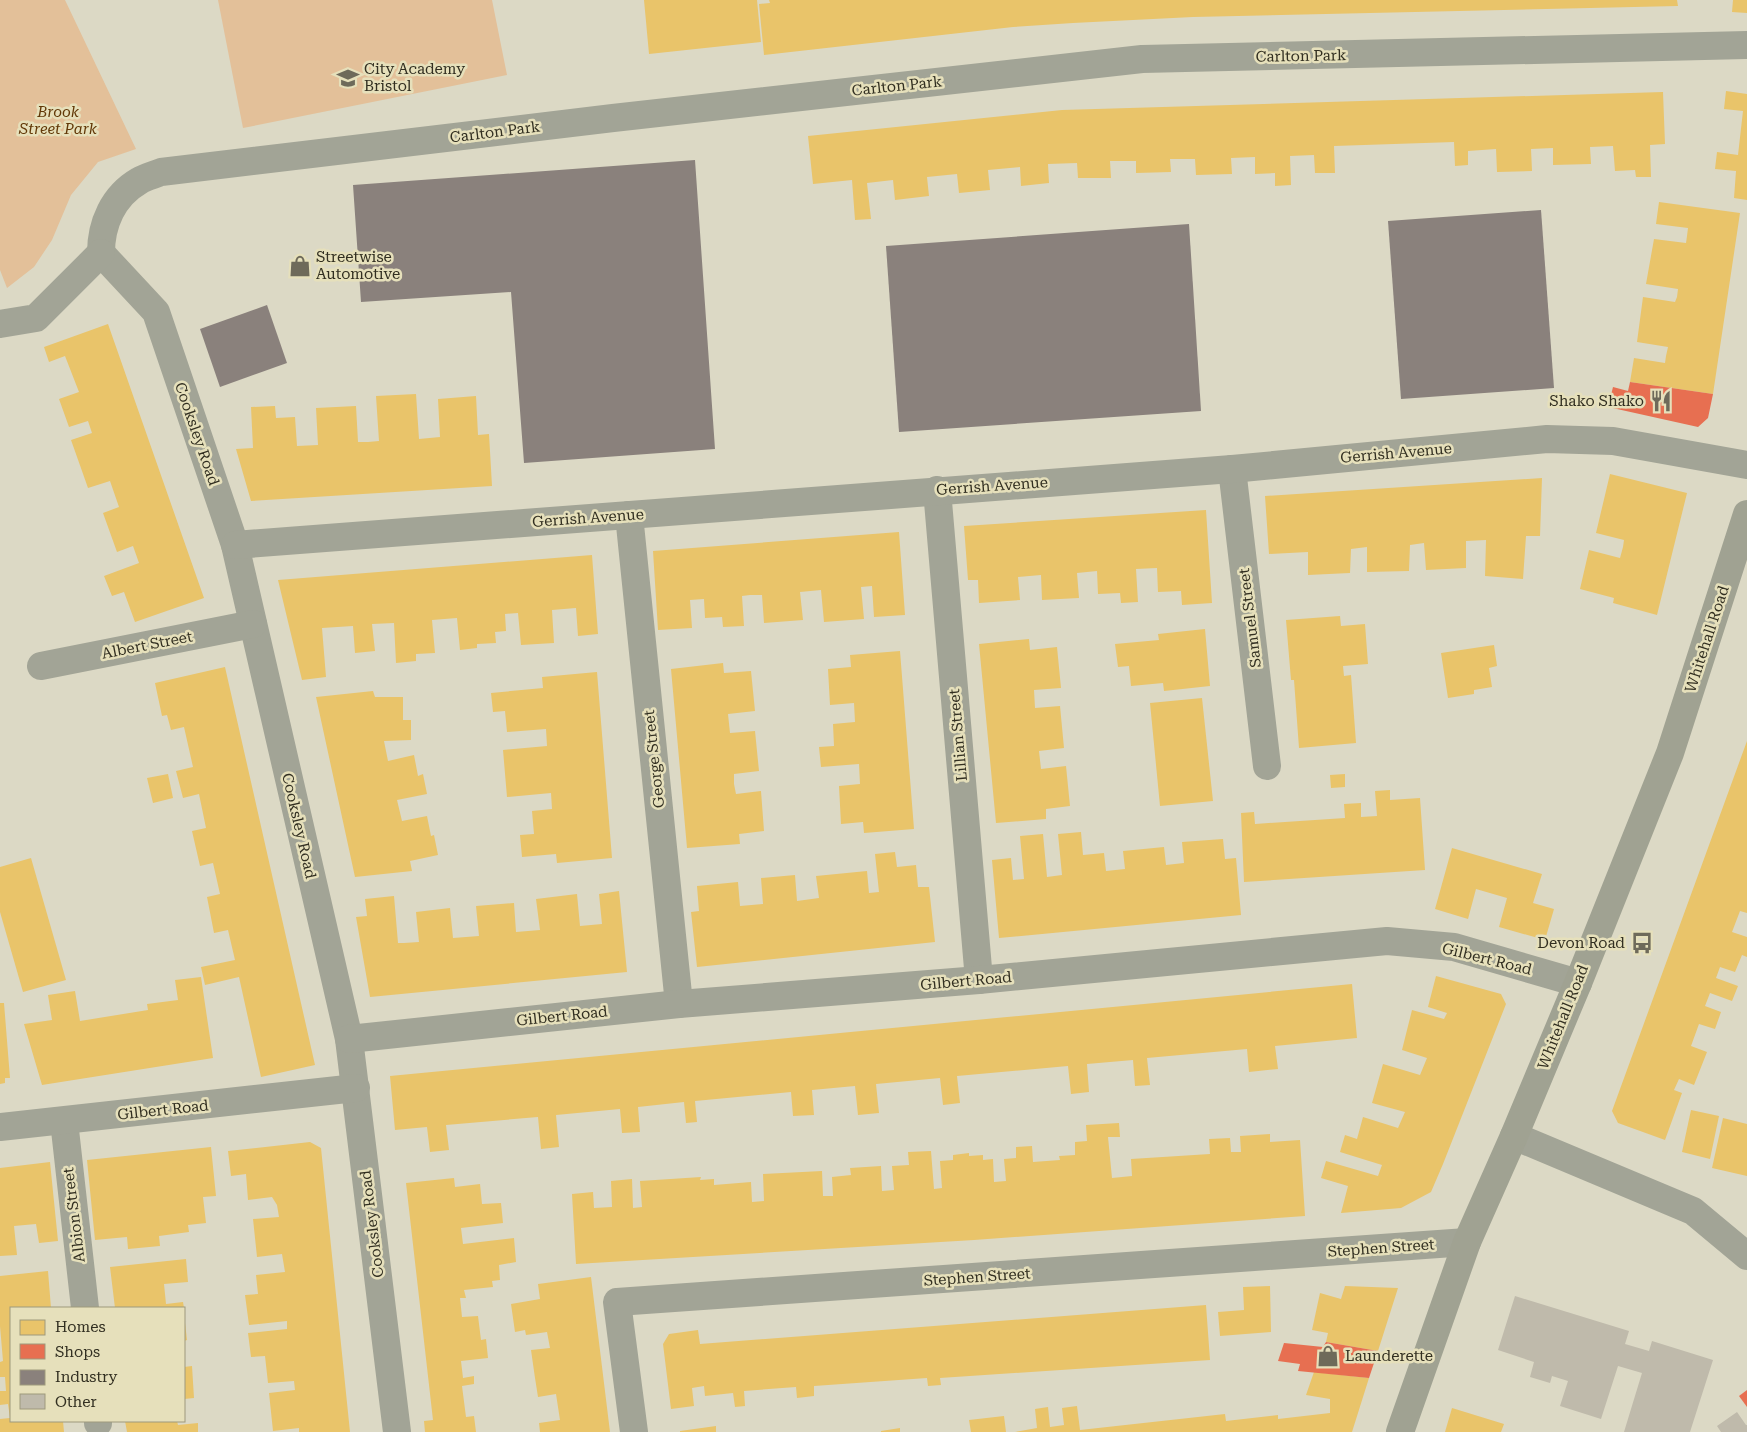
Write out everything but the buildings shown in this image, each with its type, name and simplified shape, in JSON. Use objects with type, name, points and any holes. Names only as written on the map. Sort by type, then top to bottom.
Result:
[{"type":"main road","name":"Whitehall Road","points":[[1400,1432],[1467,1242],[1578,984],[1670,753],[1747,514]]},
{"type":"street","name":"Carlton Park","points":[[101,253],[101,237],[106,221],[119,196],[139,180],[161,172],[613,118],[1142,59],[1747,45]]},
{"type":"street","points":[[0,324],[36,318],[101,253]]},
{"type":"street","name":"Cooksley Road","points":[[101,253],[156,312],[235,545],[349,1038],[397,1432]]},
{"type":"street","name":"Gerrish Avenue","points":[[235,545],[1232,469],[1547,440],[1613,441],[1747,465]]},
{"type":"street","name":"Samuel Street","points":[[1232,469],[1268,766]]},
{"type":"street","name":"Lillian Street","points":[[937,490],[979,980]]},
{"type":"street","name":"George Street","points":[[629,515],[679,1004]]},
{"type":"street","name":"Albert Street","points":[[41,666],[253,624]]},
{"type":"street","name":"Gilbert Road","points":[[349,1038],[679,1004],[979,980],[1386,941],[1454,947],[1578,984]]},
{"type":"street","name":"Gilbert Road","points":[[0,1127],[356,1088]]},
{"type":"street","name":"Albion Street","points":[[64,1121],[85,1307]]},
{"type":"street","points":[[1514,1136],[1693,1210],[1747,1256]]},
{"type":"street","name":"Stephen Street","points":[[634,1432],[617,1302],[1467,1242]]},
{"type":"green space","name":"Brook Street Park","points":[[0,0],[65,0],[136,149],[98,162],[71,195],[52,240],[34,267],[7,288],[0,270]]},
{"type":"green space","points":[[218,0],[492,0],[507,75],[243,128]]},
{"type":"place","name":"City Academy Bristol","points":[[348,78]]},
{"type":"place","name":"Streetwise Automotive","points":[[300,266]]},
{"type":"place","name":"Shako Shako","points":[[1661,401]]},
{"type":"place","name":"Devon Road","points":[[1642,943]]},
{"type":"place","name":"Launderette","points":[[1328,1356]]}]
